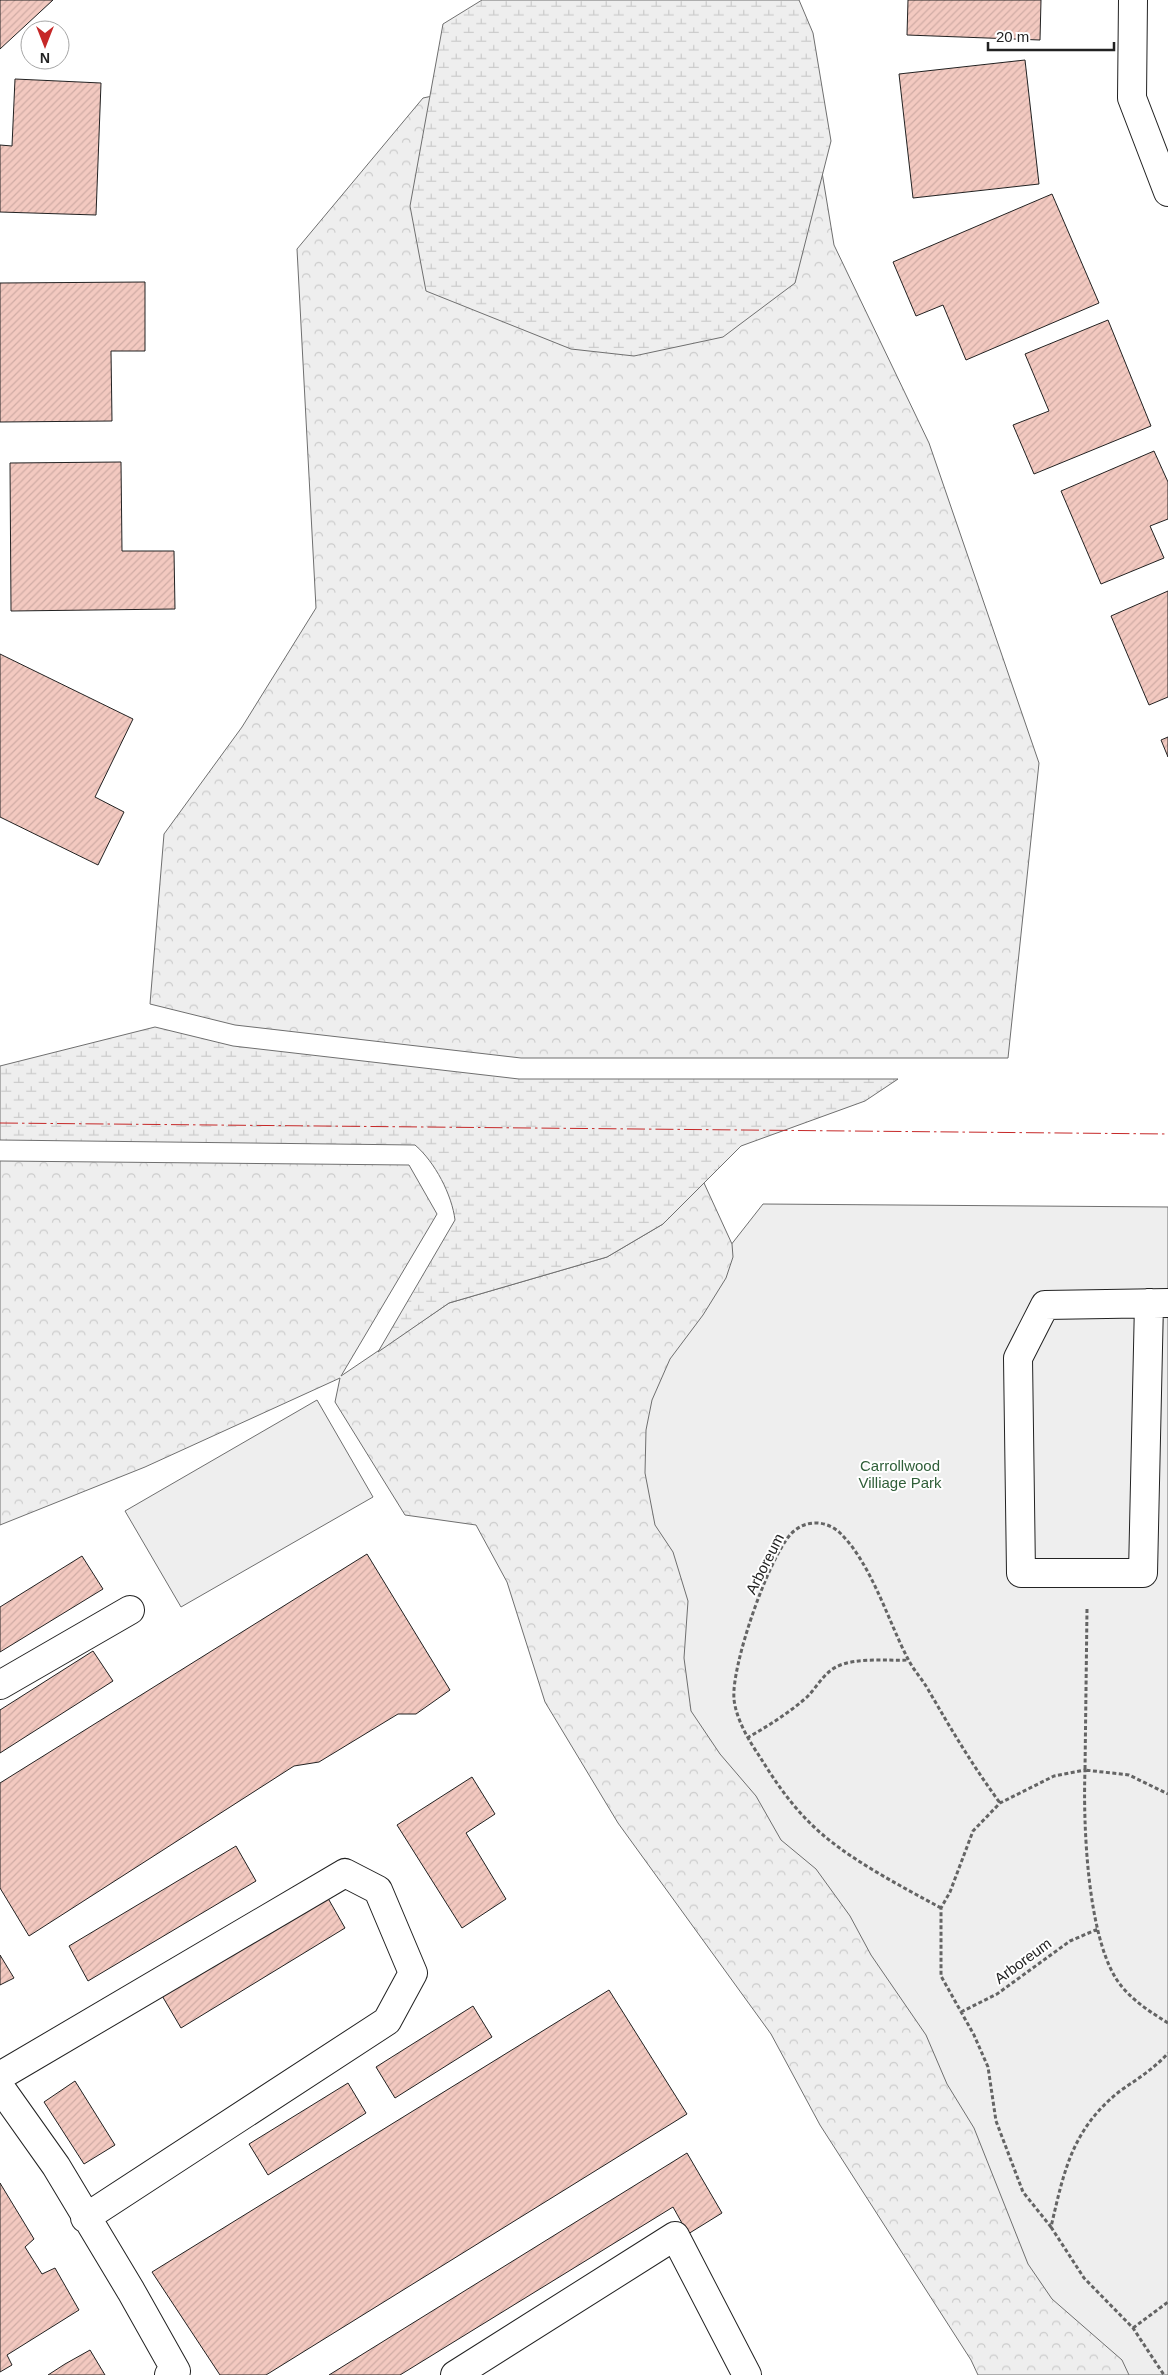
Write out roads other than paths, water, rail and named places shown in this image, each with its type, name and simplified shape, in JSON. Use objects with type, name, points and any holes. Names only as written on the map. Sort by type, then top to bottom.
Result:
[{"type":"street","points":[[1133,0],[1132,98],[1168,192]]},
{"type":"street","points":[[1158,1303],[1143,1572],[1021,1572],[1018,1358],[1045,1305],[1158,1303]]},
{"type":"street","points":[[0,1685],[130,1610]]},
{"type":"street","points":[[0,2076],[345,1873],[378,1890],[413,1973],[387,2022],[85,2218]]},
{"type":"street","points":[[0,2087],[56,2166],[85,2218],[131,2290],[174,2374]]},
{"type":"street","points":[[455,2375],[675,2236],[747,2375]]},
{"type":"park label","name":"Carrollwood Villiage Park","points":[[900,1474]]}]
